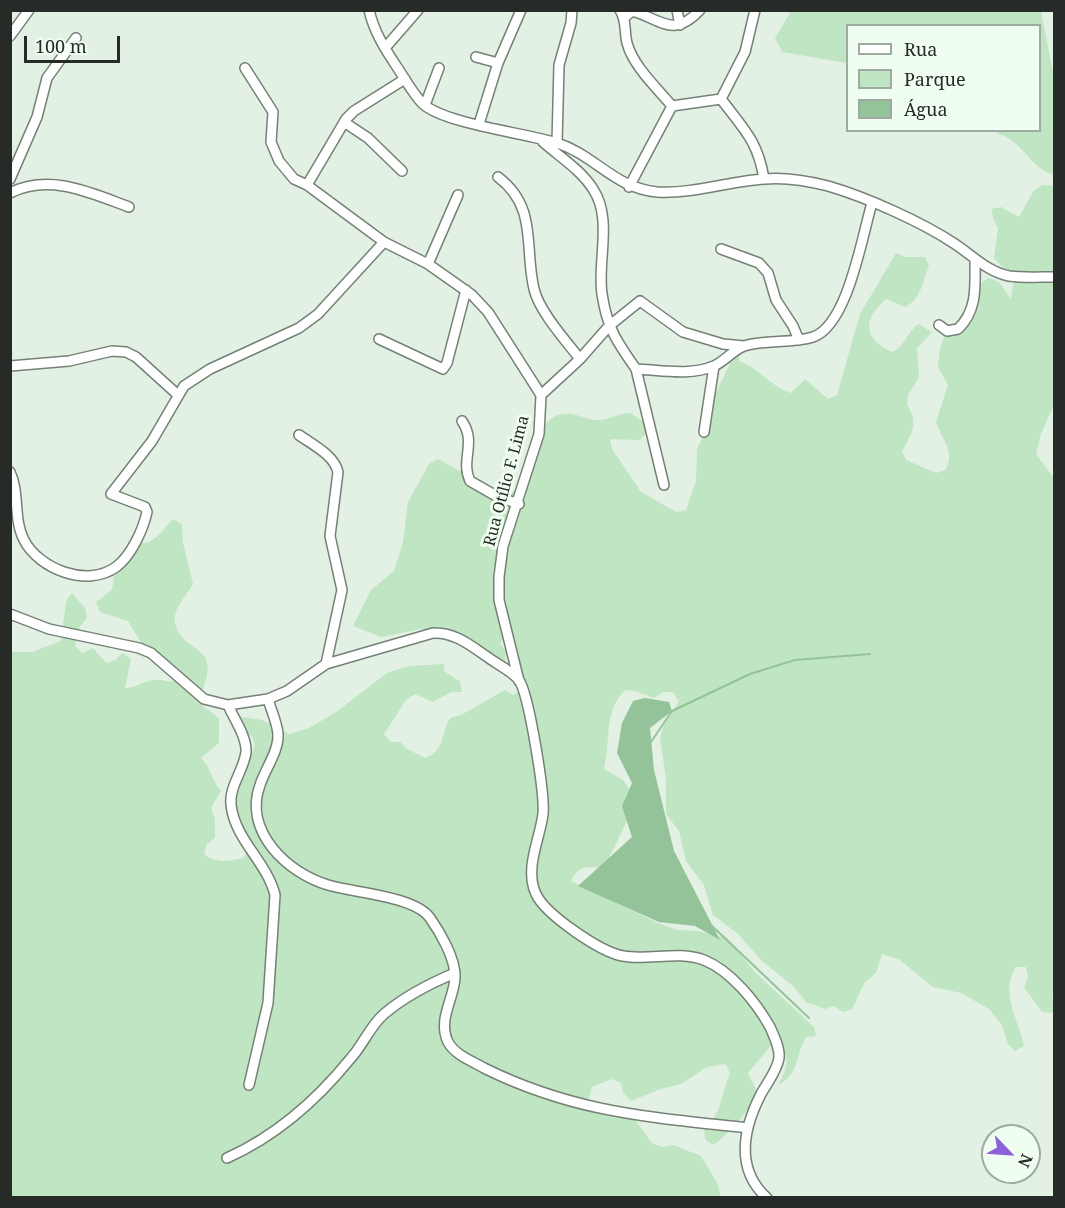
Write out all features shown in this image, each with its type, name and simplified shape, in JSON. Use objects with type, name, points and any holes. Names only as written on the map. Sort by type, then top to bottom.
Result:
[{"type":"street","points":[[10,36],[29,10]]},
{"type":"street","points":[[369,10],[373,26],[405,79],[425,105],[448,117],[556,143],[589,159],[629,187],[679,192],[765,178],[809,181],[872,203],[955,244],[975,260],[1009,276],[1054,277]]},
{"type":"street","points":[[385,48],[418,10]]},
{"type":"street","points":[[478,124],[498,63],[521,10]]},
{"type":"street","points":[[556,143],[559,65],[571,23],[572,10]]},
{"type":"street","points":[[677,10],[680,25]]},
{"type":"street","points":[[672,106],[638,65],[627,44],[622,14],[632,11],[666,26],[680,25],[700,10]]},
{"type":"street","points":[[721,99],[745,52],[755,10]]},
{"type":"street","points":[[10,179],[37,117],[47,78],[76,38]]},
{"type":"street","points":[[476,57],[498,63]]},
{"type":"street","points":[[245,68],[273,112],[271,142],[279,161],[294,179],[307,185],[384,242],[428,264],[466,290],[488,312],[541,395],[580,359],[609,326],[633,304],[643,301],[655,313],[683,332],[723,344],[744,346],[799,340],[826,330],[836,318],[872,203]]},
{"type":"street","points":[[425,105],[439,68]]},
{"type":"street","points":[[307,185],[344,122],[354,111],[405,79]]},
{"type":"street","points":[[672,106],[721,99]]},
{"type":"street","points":[[721,99],[751,138],[760,155],[765,178]]},
{"type":"street","points":[[629,187],[672,106]]},
{"type":"street","points":[[344,122],[368,138],[402,171]]},
{"type":"street","points":[[541,141],[574,167],[594,190],[600,203],[603,230],[602,293],[609,326],[614,338],[636,369],[664,485]]},
{"type":"street","points":[[498,177],[518,195],[523,209],[534,291],[580,359]]},
{"type":"street","points":[[10,194],[37,184],[57,185],[78,188],[129,207]]},
{"type":"street","points":[[428,264],[458,195]]},
{"type":"street","points":[[10,472],[17,516],[24,540],[38,558],[57,569],[77,575],[89,576],[115,568],[124,560],[147,512],[145,507],[111,494],[168,417],[184,386],[210,369],[299,328],[318,314],[384,242]]},
{"type":"street","points":[[721,249],[759,263],[768,273],[776,300],[799,340]]},
{"type":"street","points":[[939,325],[952,331],[958,329],[969,314],[975,298],[975,260]]},
{"type":"street","points":[[379,339],[443,369],[447,363],[466,290]]},
{"type":"street","points":[[636,369],[683,371],[714,366],[744,346]]},
{"type":"street","points":[[10,366],[69,361],[111,351],[126,352],[136,357],[178,395]]},
{"type":"street","points":[[704,432],[714,366]]},
{"type":"street","name":"Rua Otílio F. Lima","points":[[541,395],[538,434],[519,504],[503,546],[499,577],[499,600],[536,745],[543,790],[543,813],[531,872],[531,884],[537,896],[556,917],[613,953],[637,958],[683,956],[702,959],[718,967],[744,992],[770,1027],[779,1057],[748,1128],[744,1155],[746,1167],[758,1190],[767,1197]]},
{"type":"street","points":[[462,421],[469,434],[466,465],[470,481],[498,497],[519,504]]},
{"type":"street","points":[[299,435],[327,455],[336,464],[338,472],[330,536],[342,590],[326,664]]},
{"type":"street","points":[[10,614],[49,629],[139,648],[151,653],[204,699],[228,705],[268,699],[287,691],[326,664],[407,639],[442,633],[470,645],[519,681]]},
{"type":"street","points":[[268,699],[278,734],[276,746],[256,798],[257,814],[268,844],[290,864],[321,883],[411,904],[421,909],[430,918],[449,953],[455,973],[454,986],[445,1015],[445,1032],[454,1050],[466,1058],[541,1093],[584,1107],[656,1119],[748,1128]]},
{"type":"street","points":[[228,705],[243,737],[246,751],[232,794],[233,815],[247,846],[272,882],[275,895],[268,1003],[249,1085]]},
{"type":"street","points":[[227,1158],[272,1134],[324,1089],[354,1055],[384,1014],[412,995],[455,973]]},
{"type":"green space","points":[[791,11],[1041,11],[1054,77],[1054,175],[1038,166],[1014,142],[997,132],[1041,132],[1041,24],[846,24],[846,63],[782,52],[775,38]]},
{"type":"green space","points":[[1043,185],[1054,186],[1054,405],[1041,434],[1036,454],[1054,478],[1054,985],[1052,996],[1054,1009],[1052,1013],[1042,1012],[1024,987],[1028,977],[1026,967],[1016,967],[1009,987],[1010,997],[1024,1046],[1015,1051],[1008,1044],[1002,1025],[989,1009],[961,993],[933,987],[900,960],[882,954],[876,973],[865,982],[852,1009],[843,1012],[834,1006],[825,1009],[806,1002],[793,986],[762,961],[737,933],[713,915],[704,885],[686,861],[679,831],[666,814],[666,779],[660,738],[663,727],[679,701],[673,692],[663,692],[654,698],[625,690],[613,708],[604,769],[623,780],[629,789],[625,799],[628,819],[604,868],[580,869],[571,881],[677,930],[697,931],[727,938],[756,973],[814,1027],[816,1036],[806,1037],[794,1070],[785,1081],[778,1085],[786,1067],[786,1056],[780,1046],[774,1042],[748,1073],[756,1090],[752,1103],[732,1128],[713,1145],[705,1139],[704,1129],[715,1116],[730,1074],[726,1064],[707,1067],[681,1084],[631,1101],[623,1093],[621,1083],[612,1079],[592,1087],[586,1106],[614,1118],[624,1116],[634,1118],[652,1143],[662,1147],[673,1145],[701,1156],[717,1183],[721,1197],[11,1198],[11,652],[32,652],[61,641],[66,601],[72,593],[85,608],[87,618],[80,626],[75,646],[82,653],[93,648],[106,663],[116,660],[122,653],[131,659],[125,688],[153,680],[182,679],[144,647],[128,621],[100,612],[96,602],[112,590],[115,570],[138,542],[153,540],[173,519],[182,524],[183,543],[193,584],[178,607],[175,622],[185,640],[205,658],[208,667],[199,698],[204,707],[219,718],[219,743],[201,758],[221,791],[211,808],[215,818],[215,838],[207,844],[204,854],[218,860],[228,861],[244,858],[247,849],[231,811],[242,773],[255,746],[252,736],[244,731],[242,717],[262,720],[289,734],[309,728],[336,712],[387,673],[409,666],[444,664],[444,671],[460,682],[462,692],[451,692],[433,702],[415,694],[406,700],[384,734],[390,742],[400,742],[407,749],[425,758],[436,751],[450,718],[461,715],[505,690],[513,695],[522,689],[515,645],[506,634],[500,643],[506,652],[505,662],[421,629],[381,637],[353,626],[371,590],[394,571],[403,542],[408,502],[429,464],[438,459],[500,493],[510,493],[519,489],[538,435],[552,418],[566,413],[598,420],[630,413],[647,424],[647,433],[640,440],[610,439],[612,449],[641,492],[676,512],[686,510],[696,481],[697,449],[710,422],[712,401],[733,357],[739,356],[739,361],[791,393],[805,379],[828,399],[837,395],[860,314],[896,253],[905,257],[925,257],[929,266],[923,283],[915,299],[905,307],[886,299],[873,314],[869,328],[875,341],[892,352],[918,324],[932,332],[917,348],[919,377],[908,395],[907,405],[913,417],[913,428],[902,451],[906,460],[936,473],[945,470],[949,452],[936,422],[948,385],[938,367],[940,348],[948,329],[967,321],[973,296],[984,281],[989,278],[999,282],[1011,299],[1014,279],[994,258],[998,228],[993,219],[992,209],[1001,207],[1019,217],[1034,190]]},
{"type":"water","points":[[645,698],[669,702],[672,711],[650,728],[654,770],[674,851],[720,940],[695,926],[659,922],[578,886],[632,837],[622,806],[632,783],[617,753],[622,723],[633,701]]},
{"type":"waterway","points":[[651,742],[672,711],[750,674],[795,660],[870,654]]},
{"type":"waterway","points":[[711,925],[809,1018]]}]
